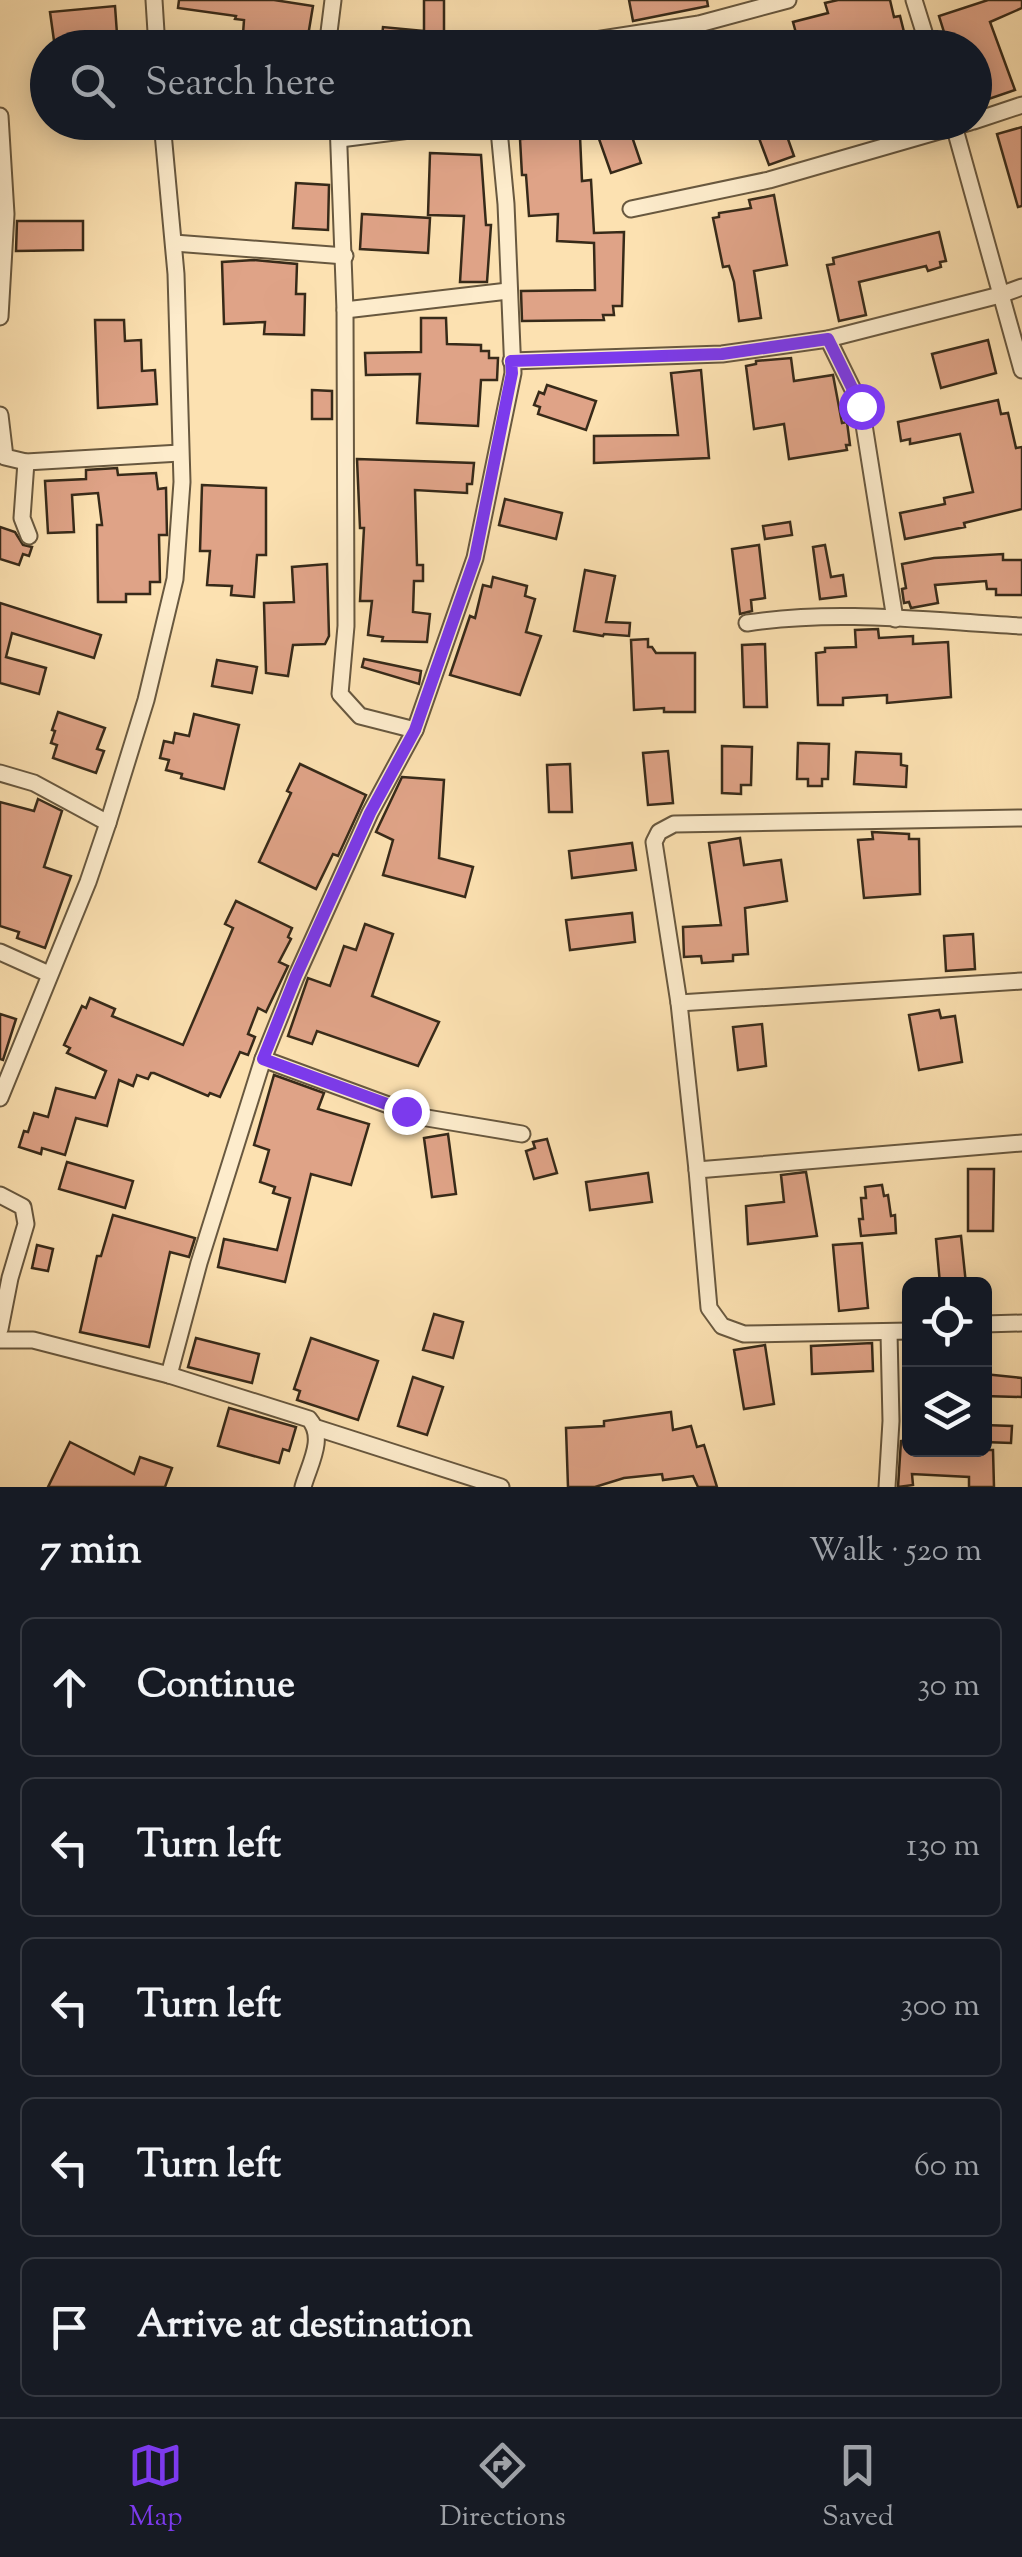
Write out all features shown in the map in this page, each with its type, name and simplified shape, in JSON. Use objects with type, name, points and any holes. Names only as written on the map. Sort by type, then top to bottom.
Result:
[{"type":"street","points":[[154,0],[156,30]]},
{"type":"street","points":[[330,30],[333,0]]},
{"type":"street","points":[[658,30],[699,24],[788,0]]},
{"type":"street","points":[[914,0],[923,30]]},
{"type":"street","points":[[992,114],[1022,105]]},
{"type":"street","points":[[0,116],[6,214],[0,318]]},
{"type":"street","points":[[0,1098],[88,882],[168,615],[176,560],[180,453],[174,243],[164,140]]},
{"type":"street","points":[[339,140],[345,310],[346,626],[340,694],[360,716],[415,730]]},
{"type":"street","points":[[169,1375],[199,1263],[263,1059],[370,813],[415,730],[475,558],[512,373],[500,140]]},
{"type":"street","points":[[631,209],[768,180],[905,140]]},
{"type":"street","points":[[967,140],[1000,295],[1022,370]]},
{"type":"street","points":[[174,243],[344,256]]},
{"type":"street","points":[[511,361],[722,354],[828,339],[1022,286]]},
{"type":"street","points":[[345,310],[508,291]]},
{"type":"street","points":[[828,339],[861,406],[894,619]]},
{"type":"street","points":[[0,415],[5,458],[26,462],[180,453]]},
{"type":"street","points":[[26,462],[22,518],[29,536]]},
{"type":"street","points":[[747,623],[853,614],[1022,626]]},
{"type":"street","points":[[0,772],[34,783],[108,823]]},
{"type":"street","points":[[902,1332],[744,1334],[722,1326],[709,1308],[680,1003],[654,842],[659,832],[674,824],[976,822],[1022,818]]},
{"type":"street","points":[[0,952],[49,974]]},
{"type":"street","points":[[680,1003],[1022,981]]},
{"type":"street","points":[[263,1059],[420,1117],[522,1134]]},
{"type":"street","points":[[697,1170],[1022,1143]]},
{"type":"street","points":[[0,1196],[23,1207],[26,1224],[0,1329]]},
{"type":"street","points":[[992,1324],[1022,1322]]},
{"type":"street","points":[[887,1487],[891,1421],[888,1333]]},
{"type":"street","points":[[0,1340],[33,1340],[169,1375],[310,1419],[318,1437],[302,1487]]},
{"type":"street","points":[[317,1428],[501,1487]]},
{"type":"building","points":[[179,0],[274,0],[313,6],[309,30],[243,30],[244,20],[235,19],[236,16],[178,8]]},
{"type":"building","points":[[424,0],[444,0],[444,30],[424,30]]},
{"type":"building","points":[[629,0],[707,0],[708,6],[633,21]]},
{"type":"building","points":[[890,0],[894,17],[900,16],[904,30],[795,30],[793,22],[828,13],[825,3]]},
{"type":"building","points":[[988,0],[1022,0],[1022,8],[990,22],[1015,90],[992,98],[992,30],[943,30],[939,16]]},
{"type":"building","points":[[115,6],[117,30],[52,30],[50,12]]},
{"type":"building","points":[[1022,127],[1022,206],[1018,207],[997,134]]},
{"type":"building","points":[[520,140],[580,140],[582,181],[591,180],[594,233],[624,232],[622,306],[613,306],[614,315],[603,315],[604,320],[522,321],[521,291],[595,290],[594,243],[557,241],[558,214],[529,216],[526,175],[522,175]]},
{"type":"building","points":[[599,140],[633,140],[641,163],[611,173]]},
{"type":"building","points":[[760,140],[788,140],[794,156],[769,165]]},
{"type":"building","points":[[430,153],[481,155],[486,225],[491,225],[487,282],[460,282],[464,216],[428,215]]},
{"type":"building","points":[[296,183],[329,185],[328,230],[293,228]]},
{"type":"building","points":[[774,195],[787,265],[754,271],[761,318],[739,321],[734,282],[729,266],[723,267],[713,218],[719,217],[719,213],[751,208],[749,200]]},
{"type":"building","points":[[362,214],[430,218],[428,253],[360,249]]},
{"type":"building","points":[[17,221],[83,221],[83,250],[16,251]]},
{"type":"building","points":[[939,232],[946,261],[940,262],[941,267],[928,271],[926,266],[859,282],[866,315],[839,321],[827,265],[834,264],[833,258]]},
{"type":"building","points":[[222,262],[297,264],[296,294],[305,294],[304,335],[264,334],[265,322],[224,324]]},
{"type":"building","points":[[421,318],[446,318],[447,344],[481,345],[481,351],[489,351],[489,358],[498,358],[497,380],[481,380],[478,426],[417,423],[420,374],[366,375],[365,353],[421,352]]},
{"type":"building","points":[[95,320],[124,320],[125,341],[141,340],[142,371],[155,370],[157,404],[98,408]]},
{"type":"building","points":[[988,340],[996,373],[941,388],[932,354]]},
{"type":"building","points":[[791,358],[794,381],[833,375],[842,423],[847,422],[847,450],[789,459],[784,424],[754,429],[746,366],[756,361]]},
{"type":"building","points":[[701,370],[709,458],[594,463],[594,436],[678,435],[671,373]]},
{"type":"building","points":[[547,385],[596,401],[586,430],[538,414],[540,407],[534,405]]},
{"type":"building","points":[[312,390],[332,391],[332,419],[312,419]]},
{"type":"building","points":[[998,400],[1001,414],[1008,413],[1016,448],[1022,447],[1022,509],[964,523],[965,527],[905,539],[900,513],[945,504],[944,498],[973,492],[960,434],[910,444],[910,439],[901,441],[898,422]]},
{"type":"building","points":[[357,459],[474,463],[467,493],[415,490],[417,565],[423,565],[423,581],[414,581],[413,612],[430,614],[427,642],[382,641],[383,637],[368,635],[372,601],[360,601],[364,528],[360,528]]},
{"type":"building","points":[[117,468],[118,475],[156,473],[158,489],[166,488],[167,535],[159,535],[160,582],[150,582],[150,594],[126,594],[126,602],[98,602],[97,525],[102,525],[98,493],[72,495],[74,532],[48,533],[45,481],[86,479],[86,470]]},
{"type":"building","points":[[202,485],[266,488],[266,555],[257,555],[254,597],[231,595],[232,586],[207,585],[210,551],[200,551]]},
{"type":"building","points":[[505,499],[562,513],[556,539],[499,525]]},
{"type":"building","points":[[790,522],[792,535],[765,539],[763,526]]},
{"type":"building","points":[[0,527],[15,532],[23,545],[32,547],[29,556],[23,554],[19,565],[0,559]]},
{"type":"building","points":[[759,545],[765,598],[751,600],[752,611],[740,614],[732,549]]},
{"type":"building","points":[[825,545],[831,577],[843,575],[846,596],[820,599],[813,547]]},
{"type":"building","points":[[1003,554],[1003,560],[1022,560],[1022,595],[996,595],[996,589],[987,589],[986,581],[935,585],[938,603],[911,608],[909,602],[904,603],[902,564]]},
{"type":"building","points":[[327,564],[329,636],[325,644],[293,645],[288,676],[266,673],[264,603],[294,602],[292,567]]},
{"type":"building","points":[[585,570],[615,576],[606,622],[630,623],[629,636],[574,631]]},
{"type":"building","points":[[493,577],[527,586],[525,596],[535,599],[526,632],[541,636],[520,695],[450,675],[470,616],[475,618],[483,585],[491,587]]},
{"type":"building","points":[[0,603],[101,635],[94,658],[12,633],[6,657],[46,668],[39,694],[0,683]]},
{"type":"building","points":[[878,629],[879,638],[913,636],[913,644],[948,642],[951,697],[887,703],[887,695],[843,698],[843,705],[818,705],[816,653],[825,652],[825,648],[856,647],[855,630]]},
{"type":"building","points":[[648,639],[648,647],[656,653],[695,653],[695,712],[634,710],[631,640]]},
{"type":"building","points":[[765,644],[767,707],[744,707],[742,645]]},
{"type":"building","points":[[364,659],[421,671],[419,684],[362,667]]},
{"type":"building","points":[[217,660],[257,667],[252,693],[212,686]]},
{"type":"building","points":[[58,712],[105,728],[97,749],[104,751],[96,773],[53,758],[57,745],[51,743],[55,731],[52,730]]},
{"type":"building","points":[[194,714],[239,725],[224,789],[181,778],[182,774],[166,770],[169,760],[160,758],[164,741],[173,743],[175,733],[189,736]]},
{"type":"building","points":[[798,743],[829,744],[828,779],[822,779],[822,786],[808,786],[808,779],[797,779]]},
{"type":"building","points":[[722,746],[752,747],[751,785],[741,785],[741,794],[722,793]]},
{"type":"building","points":[[668,751],[673,803],[648,805],[643,753]]},
{"type":"building","points":[[856,752],[901,754],[901,765],[907,766],[906,787],[854,784]]},
{"type":"building","points":[[300,764],[366,795],[338,856],[333,854],[316,889],[259,862]]},
{"type":"building","points":[[570,764],[572,812],[549,812],[547,765]]},
{"type":"building","points":[[402,777],[444,780],[439,858],[473,867],[465,897],[383,875],[393,840],[376,832]]},
{"type":"building","points":[[38,799],[62,811],[44,867],[71,876],[45,948],[17,938],[19,932],[0,926],[0,802],[34,811]]},
{"type":"building","points":[[872,832],[909,834],[909,839],[919,839],[920,894],[864,898],[858,840],[873,839]]},
{"type":"building","points":[[740,838],[744,865],[781,860],[787,901],[745,908],[748,954],[733,955],[733,961],[702,963],[701,956],[684,957],[683,927],[721,925],[709,843]]},
{"type":"building","points":[[632,843],[636,870],[572,878],[569,851]]},
{"type":"building","points":[[236,901],[292,928],[279,962],[288,966],[266,1012],[258,1008],[248,1034],[255,1037],[248,1055],[240,1052],[220,1097],[210,1093],[208,1096],[154,1073],[148,1079],[137,1075],[133,1086],[119,1080],[107,1126],[76,1118],[65,1155],[42,1148],[41,1154],[19,1147],[34,1113],[48,1117],[56,1088],[95,1098],[106,1071],[67,1053],[70,1048],[64,1045],[82,1006],[86,1008],[90,998],[115,1009],[112,1016],[183,1045],[233,928],[225,924]]},
{"type":"building","points":[[632,913],[635,942],[570,950],[566,920]]},
{"type":"building","points":[[365,924],[393,934],[372,996],[439,1022],[418,1066],[317,1031],[312,1044],[288,1036],[308,978],[330,986],[344,946],[356,950]]},
{"type":"building","points":[[973,934],[975,969],[946,971],[944,936]]},
{"type":"building","points":[[939,1010],[941,1018],[955,1016],[962,1062],[919,1070],[909,1015]]},
{"type":"building","points":[[0,1014],[16,1019],[3,1060],[0,1059]]},
{"type":"building","points":[[762,1024],[766,1066],[738,1070],[733,1027]]},
{"type":"building","points":[[274,1075],[324,1093],[318,1109],[369,1124],[351,1185],[311,1174],[285,1282],[218,1267],[224,1239],[277,1250],[290,1198],[273,1193],[275,1187],[260,1182],[269,1150],[254,1145]]},
{"type":"building","points":[[448,1134],[456,1194],[432,1197],[424,1138]]},
{"type":"building","points":[[547,1139],[557,1173],[534,1179],[526,1151],[535,1148],[533,1142]]},
{"type":"building","points":[[67,1162],[133,1181],[125,1208],[59,1189]]},
{"type":"building","points":[[968,1169],[994,1169],[993,1231],[968,1231]]},
{"type":"building","points":[[806,1172],[817,1236],[748,1244],[746,1206],[784,1202],[781,1175]]},
{"type":"building","points":[[648,1173],[652,1202],[590,1210],[586,1182]]},
{"type":"building","points":[[882,1185],[891,1216],[895,1215],[896,1233],[861,1236],[859,1219],[863,1219],[861,1198],[866,1198],[865,1187]]},
{"type":"building","points":[[113,1215],[195,1238],[189,1257],[170,1252],[149,1347],[80,1332],[97,1256],[101,1256]]},
{"type":"building","points":[[961,1236],[965,1277],[939,1277],[936,1239]]},
{"type":"building","points":[[862,1243],[868,1308],[839,1311],[833,1245]]},
{"type":"building","points":[[37,1245],[53,1249],[48,1271],[32,1268]]},
{"type":"building","points":[[434,1314],[463,1322],[453,1358],[423,1350]]},
{"type":"building","points":[[196,1338],[259,1354],[252,1383],[188,1367]]},
{"type":"building","points":[[311,1338],[378,1361],[358,1420],[297,1400],[300,1391],[294,1389]]},
{"type":"building","points":[[872,1343],[873,1371],[812,1374],[811,1346]]},
{"type":"building","points":[[765,1345],[774,1404],[744,1409],[734,1350]]},
{"type":"building","points":[[992,1375],[1022,1378],[1022,1397],[992,1396]]},
{"type":"building","points":[[413,1377],[443,1387],[427,1435],[398,1426]]},
{"type":"building","points":[[229,1408],[296,1427],[289,1451],[283,1449],[279,1463],[218,1446]]},
{"type":"building","points":[[671,1412],[673,1430],[691,1426],[697,1447],[704,1445],[717,1487],[698,1487],[693,1476],[663,1480],[662,1474],[624,1478],[595,1487],[568,1487],[566,1428],[604,1426],[604,1421]]},
{"type":"building","points":[[992,1425],[1012,1426],[1011,1443],[992,1442]]},
{"type":"building","points":[[901,1441],[902,1457],[992,1457],[993,1450],[994,1487],[969,1487],[969,1477],[912,1474],[913,1485],[898,1487]]},
{"type":"building","points":[[70,1442],[134,1474],[140,1457],[172,1468],[165,1487],[48,1487]]},
{"type":"route","points":[[406,1111],[263,1059],[370,813],[415,730],[475,558],[512,373],[511,361],[722,354],[828,339],[861,406]]}]
